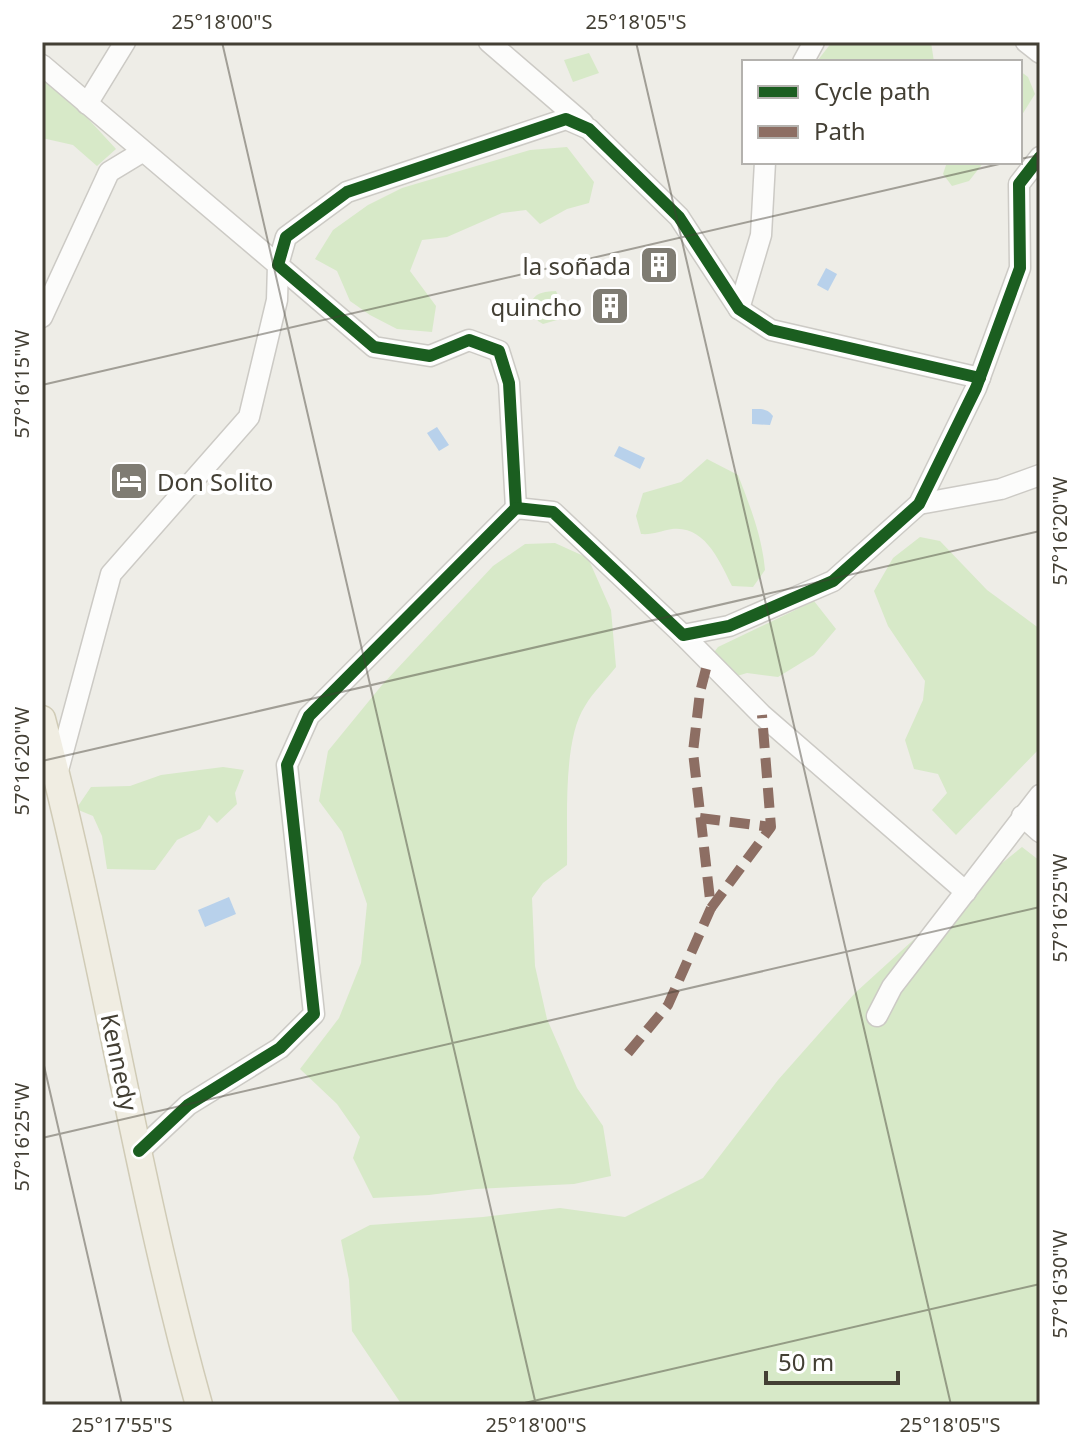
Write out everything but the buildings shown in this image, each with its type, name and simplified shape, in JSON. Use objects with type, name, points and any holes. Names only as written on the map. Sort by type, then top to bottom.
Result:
[{"type":"main road","name":"Kennedy","points":[[42,719],[199,1405]]},
{"type":"street","points":[[87,104],[125,42]]},
{"type":"street","points":[[489,42],[589,129],[679,217],[739,309],[771,330],[980,378]]},
{"type":"street","points":[[804,60],[814,42]]},
{"type":"street","points":[[1026,42],[1040,53]]},
{"type":"street","points":[[42,65],[374,347],[430,356],[469,340],[499,351],[509,383],[516,508],[309,716],[287,765],[314,1014],[280,1048],[188,1105],[139,1151]]},
{"type":"street","points":[[57,775],[111,574],[249,417],[277,300],[278,265],[286,237],[347,192],[566,119],[589,129]]},
{"type":"street","points":[[42,317],[109,172],[142,152]]},
{"type":"street","points":[[683,635],[729,626],[833,581],[919,504],[980,378],[1020,268],[1019,184],[1040,157]]},
{"type":"street","points":[[739,309],[761,235],[765,164]]},
{"type":"street","points":[[919,504],[1001,489],[1040,475]]},
{"type":"street","points":[[516,508],[553,512],[762,715],[966,892]]},
{"type":"street","points":[[877,1016],[892,987],[1040,795]]},
{"type":"street","points":[[1022,816],[1040,832]]},
{"type":"green space","points":[[832,42],[931,42],[934,60],[818,60]]},
{"type":"green space","points":[[589,53],[599,73],[573,82],[564,60]]},
{"type":"green space","points":[[1022,72],[1028,77],[1035,94],[1022,115]]},
{"type":"green space","points":[[42,78],[80,110],[116,149],[97,166],[73,145],[42,138]]},
{"type":"green space","points":[[567,147],[594,182],[589,203],[567,209],[540,224],[526,210],[502,213],[447,237],[422,240],[410,271],[436,306],[432,332],[397,329],[370,315],[350,301],[337,271],[315,259],[333,230],[368,205],[402,188],[530,150]]},
{"type":"green space","points":[[946,164],[982,164],[969,181],[952,186],[943,174]]},
{"type":"green space","points":[[556,291],[564,309],[557,320],[543,324],[538,321],[530,305],[534,297]]},
{"type":"green space","points":[[707,459],[738,475],[751,510],[765,570],[753,587],[732,586],[710,547],[694,533],[672,529],[641,534],[636,516],[643,493],[681,482]]},
{"type":"green space","points":[[920,537],[940,541],[987,590],[1040,629],[1040,748],[956,835],[932,810],[947,793],[938,774],[914,769],[905,740],[923,700],[925,681],[888,626],[874,591],[893,558]]},
{"type":"green space","points":[[555,543],[588,558],[611,610],[616,667],[585,706],[578,721],[569,760],[567,865],[543,883],[532,898],[535,966],[547,1019],[577,1088],[603,1126],[611,1176],[574,1184],[373,1198],[353,1158],[360,1137],[337,1104],[300,1069],[339,1018],[361,963],[367,904],[342,832],[319,801],[328,751],[382,685],[493,566],[525,544]]},
{"type":"green space","points":[[814,601],[836,629],[814,655],[778,677],[747,673],[724,680],[712,655],[718,647]]},
{"type":"green space","points":[[223,767],[244,770],[235,793],[237,804],[217,823],[209,815],[200,829],[177,840],[155,870],[107,869],[102,836],[93,816],[76,809],[91,787],[130,786],[161,775]]},
{"type":"green space","points":[[1022,847],[1040,861],[1040,1405],[402,1405],[352,1331],[349,1280],[341,1240],[370,1225],[560,1208],[625,1217],[703,1178],[778,1080],[855,993],[966,892]]},
{"type":"water","points":[[826,268],[837,274],[828,291],[817,285]]},
{"type":"water","points":[[752,409],[771,413],[770,425],[752,424]]},
{"type":"water","points":[[437,427],[449,445],[439,451],[427,433]]},
{"type":"water","points":[[619,446],[645,458],[640,469],[614,456]]},
{"type":"water","points":[[229,897],[236,914],[205,927],[198,910]]},
{"type":"marked path","points":[[628,1053],[668,1005],[711,908],[693,752],[700,692],[708,661]]},
{"type":"marked path","points":[[711,908],[771,827],[762,715]]},
{"type":"marked path","points":[[700,818],[771,827]]},
{"type":"cycle path","points":[[516,508],[509,383],[499,351],[469,340],[430,356],[374,347],[278,265],[286,237],[347,192],[566,119],[589,129],[679,217],[739,309],[771,330],[980,378]]},
{"type":"cycle path","points":[[139,1151],[188,1105],[280,1048],[314,1014],[287,765],[309,716],[516,508],[553,512],[683,635],[729,626],[833,581],[919,504],[976,388],[1020,268],[1019,184],[1040,157]]},
{"type":"place","name":"la soñada","points":[[659,265]]},
{"type":"place","name":"quincho","points":[[610,306]]},
{"type":"place","name":"Don Solito","points":[[129,481]]}]
